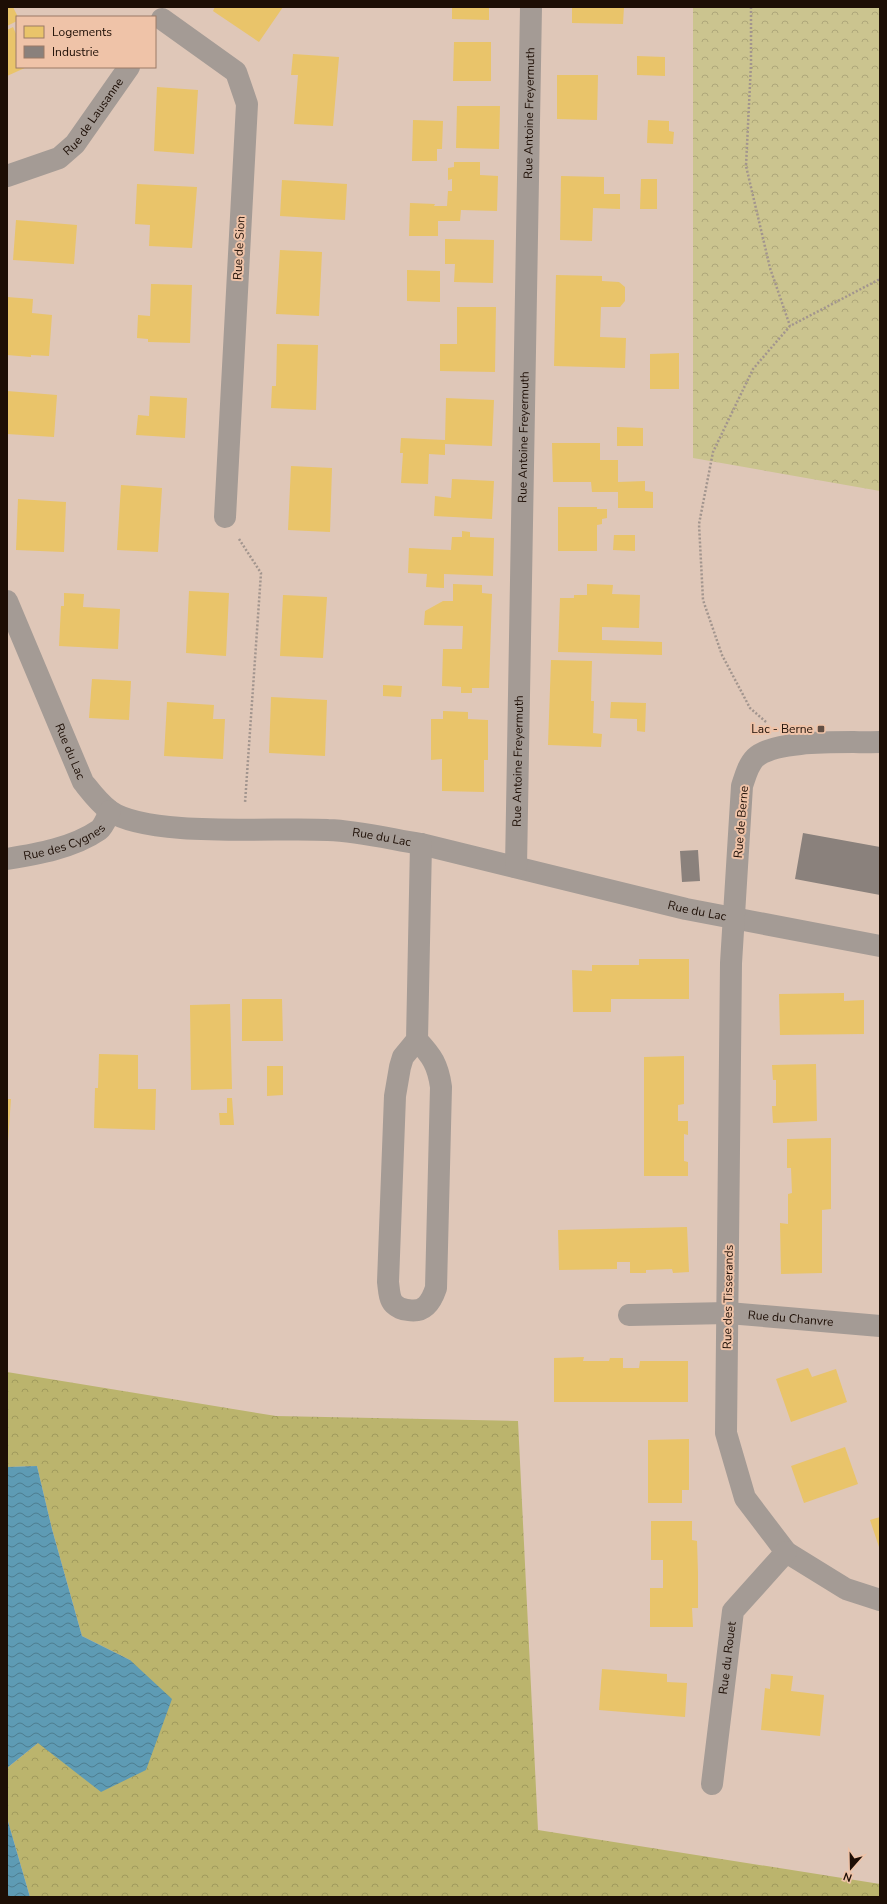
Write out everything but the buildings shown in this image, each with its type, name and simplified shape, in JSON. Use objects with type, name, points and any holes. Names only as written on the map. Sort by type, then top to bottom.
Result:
[{"type":"street","name":"Rue Antoine Freyermuth","points":[[516,867],[531,7]]},
{"type":"street","name":"Rue de Sion","points":[[162,18],[236,72],[247,104],[225,517]]},
{"type":"street","name":"Rue de Lausanne","points":[[7,176],[59,158],[75,144],[86,132],[128,68]]},
{"type":"street","name":"Rue du Lac","points":[[7,601],[83,782],[93,795],[110,811],[135,821],[181,828],[330,830],[420,844],[735,920],[880,946]]},
{"type":"street","name":"Rue de Berne","points":[[735,920],[742,786],[747,772],[755,758],[770,749],[791,744],[880,742]]},
{"type":"street","name":"Rue des Cygnes","points":[[7,859],[71,844],[100,829],[110,811]]},
{"type":"street","points":[[417,1040],[429,1053],[439,1069],[441,1086],[436,1288],[432,1299],[426,1307],[415,1312],[403,1310],[393,1303],[389,1293],[388,1282],[396,1096],[403,1057],[417,1040],[420,844]]},
{"type":"street","name":"Rue des Tisserands","points":[[735,920],[731,963],[726,1434],[745,1498],[786,1552],[846,1589],[880,1600]]},
{"type":"street","name":"Rue du Chanvre","points":[[629,1315],[728,1313],[880,1326]]},
{"type":"street","name":"Rue du Rouet","points":[[712,1784],[733,1611],[786,1552]]},
{"type":"path","points":[[751,7],[751,64],[746,166],[770,268],[790,326]]},
{"type":"path","points":[[791,744],[750,708],[722,655],[703,600],[699,524],[713,452],[754,369],[790,326],[880,279]]},
{"type":"path","points":[[225,517],[261,573],[243,830]]},
{"type":"green space","points":[[693,7],[880,7],[880,491],[693,458]]},
{"type":"green space","points":[[7,1372],[276,1416],[518,1421],[538,1830],[880,1884],[880,1897],[30,1897],[7,1818],[7,1768],[38,1743],[130,1660],[82,1636],[52,1529],[37,1466],[7,1467]]},
{"type":"water","points":[[37,1466],[52,1529],[82,1636],[130,1660],[172,1699],[146,1770],[101,1792],[38,1743],[7,1768],[7,1467]]},
{"type":"water","points":[[7,1818],[30,1897],[7,1897]]},
{"type":"place","name":"Lac - Berne","points":[[821,729]]}]
